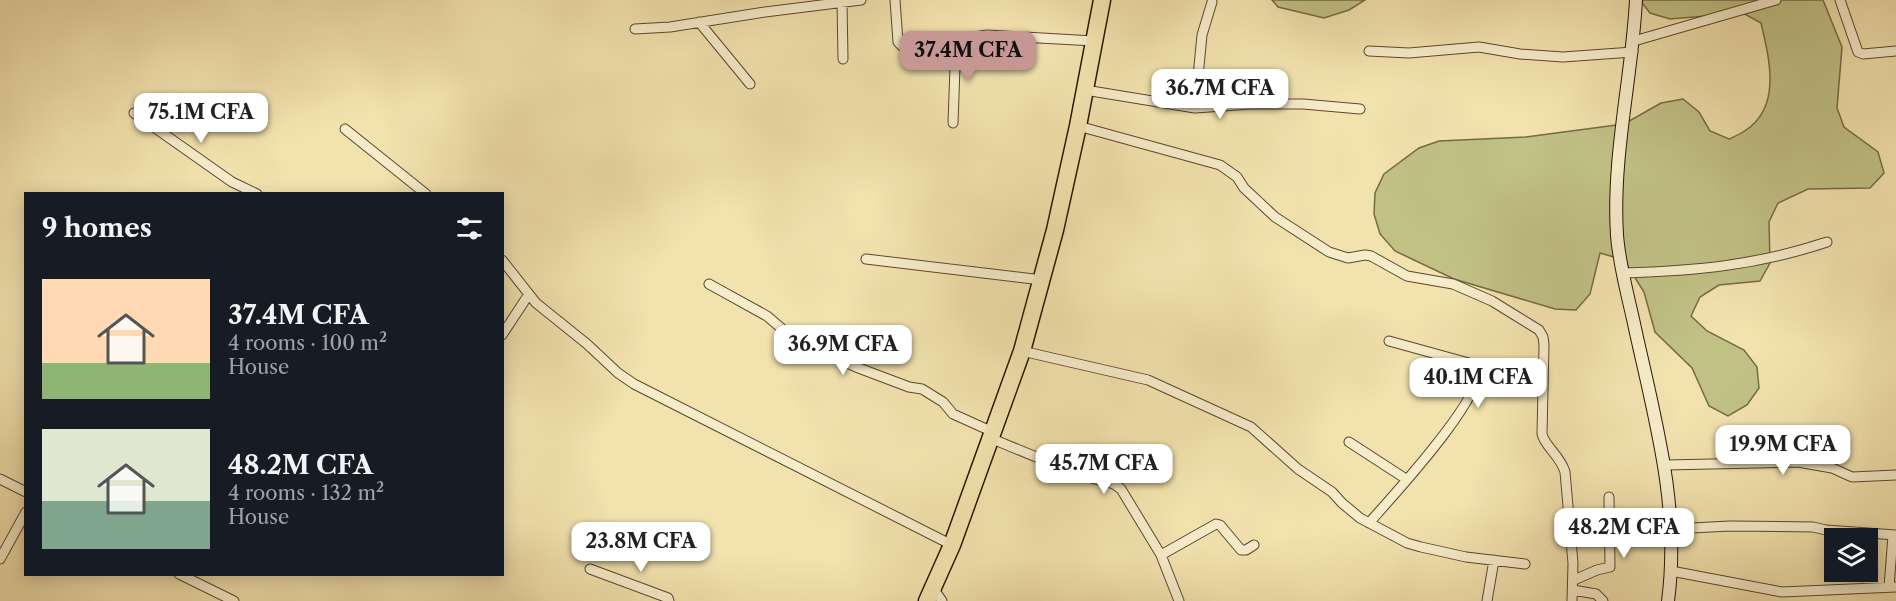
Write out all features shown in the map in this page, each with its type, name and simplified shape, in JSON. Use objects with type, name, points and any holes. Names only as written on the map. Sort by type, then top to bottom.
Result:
[{"type":"highway","points":[[934,597],[1022,351],[1042,280],[1078,126],[1102,0]]},
{"type":"main road","points":[[1636,0],[1633,46],[1616,190],[1617,236],[1665,465],[1672,529],[1668,601]]},
{"type":"street","points":[[635,29],[648,30],[861,0]]},
{"type":"street","points":[[895,0],[898,42],[907,48],[987,35],[1094,41]]},
{"type":"street","points":[[1369,51],[1409,53],[1479,47],[1520,54],[1563,57],[1633,46],[1776,0]]},
{"type":"street","points":[[1840,0],[1858,52],[1863,54],[1896,51]]},
{"type":"street","points":[[1194,108],[1202,35],[1212,2]]},
{"type":"street","points":[[842,3],[843,59]]},
{"type":"street","points":[[699,22],[750,84]]},
{"type":"street","points":[[953,123],[956,39]]},
{"type":"street","points":[[1085,90],[1194,108],[1250,104],[1303,104],[1360,109]]},
{"type":"street","points":[[134,113],[232,182],[253,192]]},
{"type":"street","points":[[1078,126],[1220,165],[1237,177],[1244,188],[1275,217],[1334,255],[1348,258],[1371,256],[1407,276],[1452,284],[1492,301],[1539,330],[1544,345],[1542,434],[1544,442],[1556,453],[1565,472],[1574,580],[1572,601]]},
{"type":"street","points":[[345,129],[424,192]]},
{"type":"street","points":[[1623,273],[1690,271],[1752,262],[1789,255],[1827,242]]},
{"type":"street","points":[[866,259],[1042,280]]},
{"type":"street","points":[[504,261],[536,303],[634,384],[952,545]]},
{"type":"street","points":[[709,284],[767,316],[795,339],[810,347],[898,383],[922,389],[943,402],[953,414],[991,435],[1080,475],[1114,484],[1127,498],[1161,555],[1179,601]]},
{"type":"street","points":[[504,332],[529,294]]},
{"type":"street","points":[[1369,523],[1454,422],[1474,390],[1479,375],[1479,368],[1476,365],[1389,341]]},
{"type":"street","points":[[1022,351],[1148,380],[1244,424],[1259,433],[1298,469],[1332,492],[1360,518],[1421,548],[1525,564]]},
{"type":"street","points":[[1349,442],[1406,479]]},
{"type":"street","points":[[1665,465],[1798,462],[1832,468],[1852,477],[1896,475]]},
{"type":"street","points":[[0,479],[24,491]]},
{"type":"street","points":[[1574,580],[1610,567],[1609,497]]},
{"type":"street","points":[[0,559],[24,516]]},
{"type":"street","points":[[1161,555],[1216,524],[1220,525],[1241,550],[1254,545]]},
{"type":"street","points":[[1671,571],[1782,592],[1893,587],[1894,535],[1813,527],[1730,526],[1672,529]]},
{"type":"street","points":[[1487,601],[1494,560]]},
{"type":"street","points":[[590,568],[660,594],[669,601]]},
{"type":"street","points":[[183,576],[234,601]]},
{"type":"street","points":[[1573,591],[1596,594],[1603,601]]},
{"type":"green space","points":[[1272,0],[1365,0],[1349,10],[1324,18],[1278,7]]},
{"type":"green space","points":[[1640,0],[1823,0],[1842,47],[1837,108],[1844,127],[1878,152],[1884,173],[1870,188],[1808,189],[1778,203],[1769,222],[1770,263],[1760,281],[1719,285],[1700,297],[1691,316],[1707,331],[1744,350],[1757,367],[1759,388],[1747,405],[1728,416],[1709,406],[1692,368],[1655,332],[1644,292],[1624,260],[1600,253],[1590,294],[1576,310],[1555,309],[1454,279],[1395,251],[1380,234],[1374,214],[1375,193],[1384,174],[1419,148],[1439,141],[1526,137],[1624,124],[1661,103],[1683,99],[1699,112],[1710,131],[1729,139],[1744,131],[1757,120],[1765,108],[1770,81],[1761,23],[1743,13],[1670,19],[1650,13]]}]
